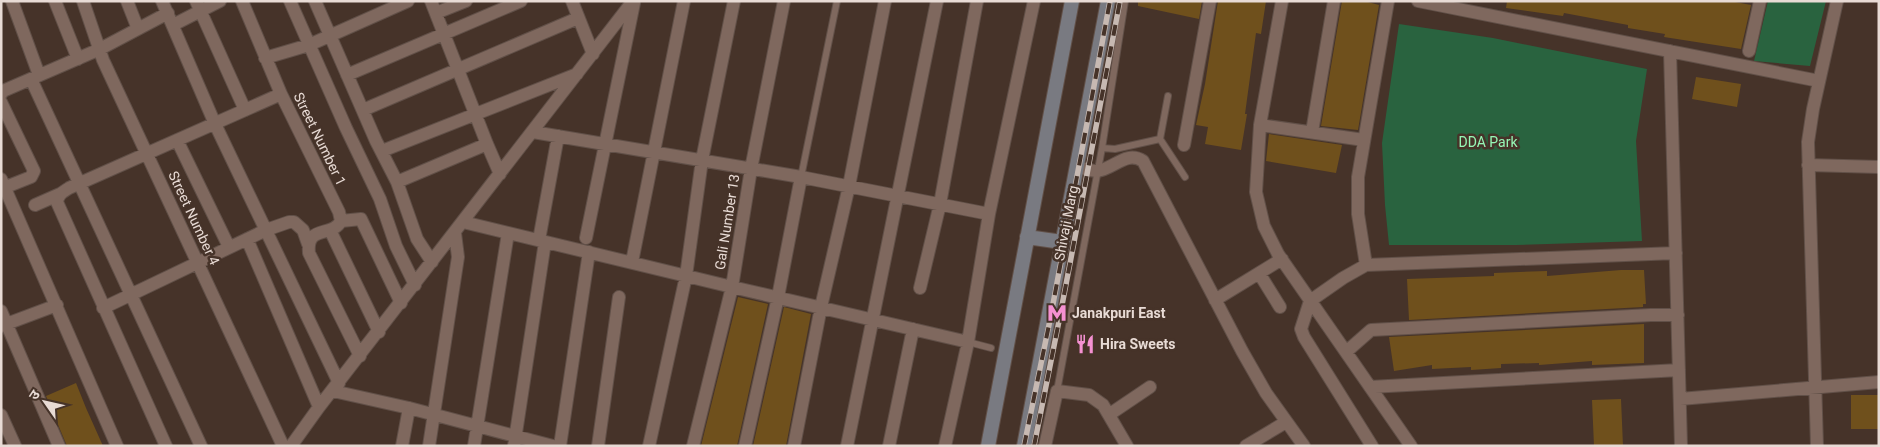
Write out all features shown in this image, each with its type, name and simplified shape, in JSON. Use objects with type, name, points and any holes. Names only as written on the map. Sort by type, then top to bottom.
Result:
[{"type":"main road","points":[[988,446],[1071,1]]},
{"type":"main road","name":"Shivaji Marg","points":[[1024,446],[1108,1]]},
{"type":"main road","points":[[1027,237],[1062,242]]},
{"type":"street","points":[[12,1],[35,77],[80,184],[201,446]]},
{"type":"street","points":[[55,1],[78,59]]},
{"type":"street","name":"Street Number 4","points":[[83,1],[100,49],[283,446]]},
{"type":"street","points":[[127,1],[138,29]]},
{"type":"street","points":[[1,94],[3,91],[100,49],[167,13],[220,1]]},
{"type":"street","name":"Street Number 1","points":[[242,1],[281,94],[339,212],[341,221]]},
{"type":"street","points":[[290,1],[380,199],[396,246],[414,286]]},
{"type":"street","points":[[315,1],[347,76],[397,182],[417,240],[432,262]]},
{"type":"street","points":[[265,58],[309,45],[408,1]]},
{"type":"street","points":[[466,1],[434,7],[443,35],[486,144],[500,174]]},
{"type":"street","points":[[347,76],[522,1]]},
{"type":"street","points":[[291,446],[319,407],[634,1]]},
{"type":"street","points":[[586,238],[634,1]]},
{"type":"street","points":[[632,262],[684,1]]},
{"type":"street","points":[[648,446],[686,276],[702,160],[734,1]]},
{"type":"street","name":"Gali Number 13","points":[[693,446],[732,287],[751,169],[784,1]]},
{"type":"street","points":[[794,446],[821,307],[849,186],[885,1]]},
{"type":"street","points":[[847,446],[937,1]]},
{"type":"street","points":[[920,288],[940,204],[977,1]]},
{"type":"street","points":[[944,446],[968,342],[989,214],[1034,1]]},
{"type":"street","points":[[1184,145],[1210,1]]},
{"type":"street","points":[[1282,1],[1260,125],[1256,163],[1256,192],[1264,226],[1282,259],[1370,387],[1405,444]]},
{"type":"street","points":[[1312,132],[1334,1]]},
{"type":"street","points":[[1366,266],[1358,214],[1358,177],[1388,1]]},
{"type":"street","points":[[1418,1],[1818,81]]},
{"type":"street","points":[[1749,52],[1760,1]]},
{"type":"street","points":[[1817,446],[1808,142],[1818,81],[1837,1]]},
{"type":"street","points":[[573,2],[593,54]]},
{"type":"street","points":[[198,6],[246,110]]},
{"type":"street","points":[[167,13],[215,124],[266,230],[336,387],[477,426],[514,441],[553,446]]},
{"type":"street","points":[[363,110],[578,18]]},
{"type":"street","points":[[1670,51],[1681,446]]},
{"type":"street","points":[[382,151],[474,113],[577,74]]},
{"type":"street","points":[[35,205],[281,94]]},
{"type":"street","points":[[1,102],[34,171],[31,177],[2,185],[57,305],[116,446]]},
{"type":"street","points":[[1260,125],[1364,140]]},
{"type":"street","points":[[533,132],[801,177],[989,214]]},
{"type":"street","points":[[514,441],[558,136]]},
{"type":"street","points":[[177,140],[229,247]]},
{"type":"street","points":[[397,182],[486,144]]},
{"type":"street","points":[[1077,167],[1098,171],[1128,158],[1138,157],[1144,161],[1215,300],[1266,393],[1304,446]]},
{"type":"street","points":[[1808,165],[1879,166]]},
{"type":"street","points":[[745,446],[778,297],[801,177]]},
{"type":"street","points":[[60,194],[57,202],[166,446]]},
{"type":"street","points":[[308,244],[317,233],[338,226],[341,221],[361,219],[401,303]]},
{"type":"street","points":[[103,308],[266,230],[294,222],[302,230],[308,244],[309,253],[360,356]]},
{"type":"street","points":[[459,227],[508,233],[968,342]]},
{"type":"street","points":[[428,446],[458,257],[459,227]]},
{"type":"street","points":[[330,230],[378,332]]},
{"type":"street","points":[[474,446],[508,233]]},
{"type":"street","points":[[247,239],[319,407]]},
{"type":"street","points":[[560,446],[589,252]]},
{"type":"street","points":[[1372,446],[1304,337],[1301,329],[1310,301],[1343,278],[1366,266],[1676,253]]},
{"type":"street","points":[[1215,300],[1282,259]]},
{"type":"street","points":[[1259,273],[1280,307]]},
{"type":"street","points":[[598,446],[619,297]]},
{"type":"street","points":[[4,325],[57,305]]},
{"type":"street","points":[[1,311],[4,325],[59,446]]},
{"type":"street","points":[[1346,352],[1372,330],[1678,315]]},
{"type":"street","points":[[889,446],[913,329]]},
{"type":"street","points":[[1370,387],[1679,370]]},
{"type":"street","points":[[1680,399],[1879,382]]},
{"type":"street","points":[[1110,414],[1150,387]]},
{"type":"street","points":[[1033,399],[1089,395],[1110,414],[1127,446]]},
{"type":"street","points":[[1044,446],[1056,396]]},
{"type":"street","points":[[402,446],[409,408]]},
{"type":"street","points":[[1,415],[15,446]]},
{"type":"street","points":[[1246,446],[1286,422]]},
{"type":"lane","points":[[801,177],[837,1]]},
{"type":"lane","points":[[1056,396],[1098,171],[1125,1]]},
{"type":"lane","points":[[1168,96],[1160,139],[1185,177]]},
{"type":"lane","points":[[1102,148],[1115,149],[1160,139]]},
{"type":"lane","points":[[968,342],[991,348]]},
{"type":"green space","points":[[1768,1],[1826,1],[1810,66],[1754,61]]},
{"type":"green space","name":"DDA Park","points":[[1399,24],[1493,38],[1647,69],[1636,141],[1642,241],[1516,245],[1389,245],[1382,143]]},
{"type":"building","points":[[1138,1],[1202,1],[1199,19],[1138,6]]},
{"type":"building","points":[[1218,1],[1266,1],[1261,34],[1256,33],[1241,150],[1205,144],[1208,127],[1196,125],[1205,84]]},
{"type":"building","points":[[1342,1],[1364,1],[1379,5],[1358,130],[1321,126]]},
{"type":"building","points":[[1507,1],[1730,1],[1751,5],[1741,49],[1664,37],[1665,34],[1628,28],[1628,25],[1564,13],[1563,16],[1506,8]]},
{"type":"building","points":[[1696,77],[1741,84],[1737,107],[1692,99]]},
{"type":"building","points":[[1269,134],[1342,145],[1336,173],[1266,161]]},
{"type":"building","points":[[1644,270],[1646,304],[1643,304],[1643,307],[1409,320],[1407,279],[1494,276],[1494,273],[1547,271],[1547,276]]},
{"type":"building","points":[[738,297],[768,304],[737,446],[701,446]]},
{"type":"building","points":[[784,307],[811,314],[786,446],[753,446]]},
{"type":"building","points":[[1644,324],[1644,363],[1592,365],[1592,361],[1539,365],[1539,363],[1501,364],[1501,368],[1471,370],[1471,367],[1432,369],[1432,365],[1394,371],[1389,337]]},
{"type":"building","points":[[76,383],[103,446],[67,446],[46,396]]},
{"type":"building","points":[[1851,395],[1879,395],[1879,429],[1851,429]]},
{"type":"building","points":[[1621,399],[1623,446],[1594,446],[1592,400]]},
{"type":"railway","points":[[1024,446],[1050,320],[1110,1]]},
{"type":"railway","points":[[1034,446],[1120,1]]},
{"type":"place","name":"Janakpuri East","points":[[1057,313]]},
{"type":"place","name":"Hira Sweets","points":[[1085,344]]}]
